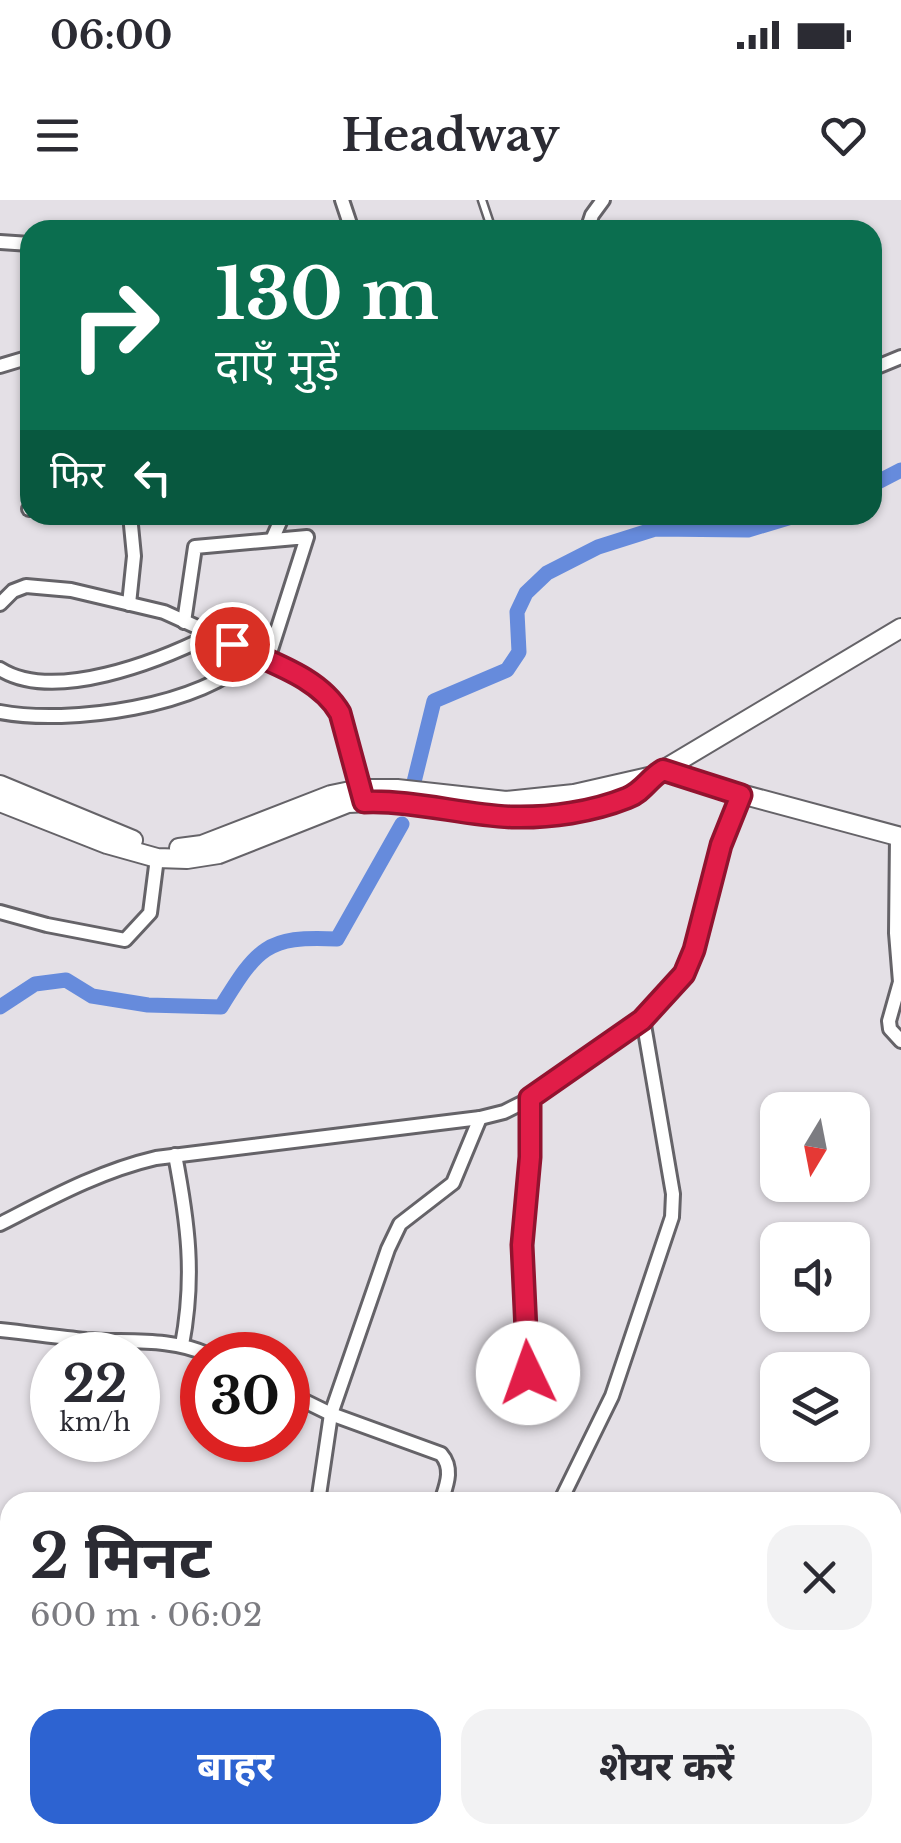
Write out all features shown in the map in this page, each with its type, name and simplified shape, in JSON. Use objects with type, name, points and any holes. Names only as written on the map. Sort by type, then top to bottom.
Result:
[{"type":"street","points":[[129,604],[134,556],[131,525]]},
{"type":"street","points":[[272,540],[279,525]]},
{"type":"street","points":[[184,622],[195,546],[308,537],[268,659]]},
{"type":"street","points":[[0,604],[13,590],[26,586],[71,590],[164,612],[268,659],[320,689],[334,702],[362,796]]},
{"type":"street","points":[[0,785],[122,837],[176,848],[202,846],[331,795],[362,796],[397,789],[506,801],[574,794],[658,773],[901,628]]},
{"type":"street","points":[[0,668],[28,680],[52,683],[96,676],[211,634]]},
{"type":"street","points":[[0,712],[62,718],[121,712],[213,684],[239,669],[253,654]]},
{"type":"street","points":[[658,773],[899,837],[896,933],[900,982],[889,1021],[890,1029],[901,1041]]},
{"type":"street","points":[[0,1224],[118,1167],[175,1155],[480,1118],[504,1112],[530,1098],[642,1020],[684,974],[721,845],[741,795]]},
{"type":"street","points":[[0,802],[107,844],[156,858],[204,858],[362,796]]},
{"type":"street","points":[[0,912],[47,926],[125,940],[150,913],[156,858]]},
{"type":"street","points":[[565,1492],[612,1396],[672,1217],[674,1194],[642,1020]]},
{"type":"street","points":[[528,1373],[522,1245],[530,1157],[530,1098]]},
{"type":"street","points":[[319,1492],[331,1414],[396,1232],[406,1218],[453,1183],[480,1118]]},
{"type":"street","points":[[175,1155],[187,1216],[191,1268],[184,1332]]},
{"type":"street","points":[[0,1330],[180,1345]]},
{"type":"street","points":[[310,1404],[442,1454],[449,1471],[444,1492]]},
{"type":"waterway","points":[[882,480],[901,470]]},
{"type":"waterway","points":[[414,782],[434,701],[507,670],[519,652],[517,612],[526,593],[547,573],[598,547],[655,529],[748,530],[765,525]]},
{"type":"waterway","points":[[0,1007],[35,984],[66,980],[92,996],[148,1005],[221,1007],[244,971],[266,950],[294,940],[337,939],[402,824]]},
{"type":"route","points":[[232,644],[268,659],[320,689],[334,702],[364,802],[395,801],[511,817],[574,813],[628,798],[663,770],[741,795],[721,845],[684,974],[642,1020],[530,1098],[530,1157],[522,1220],[528,1373]]}]
